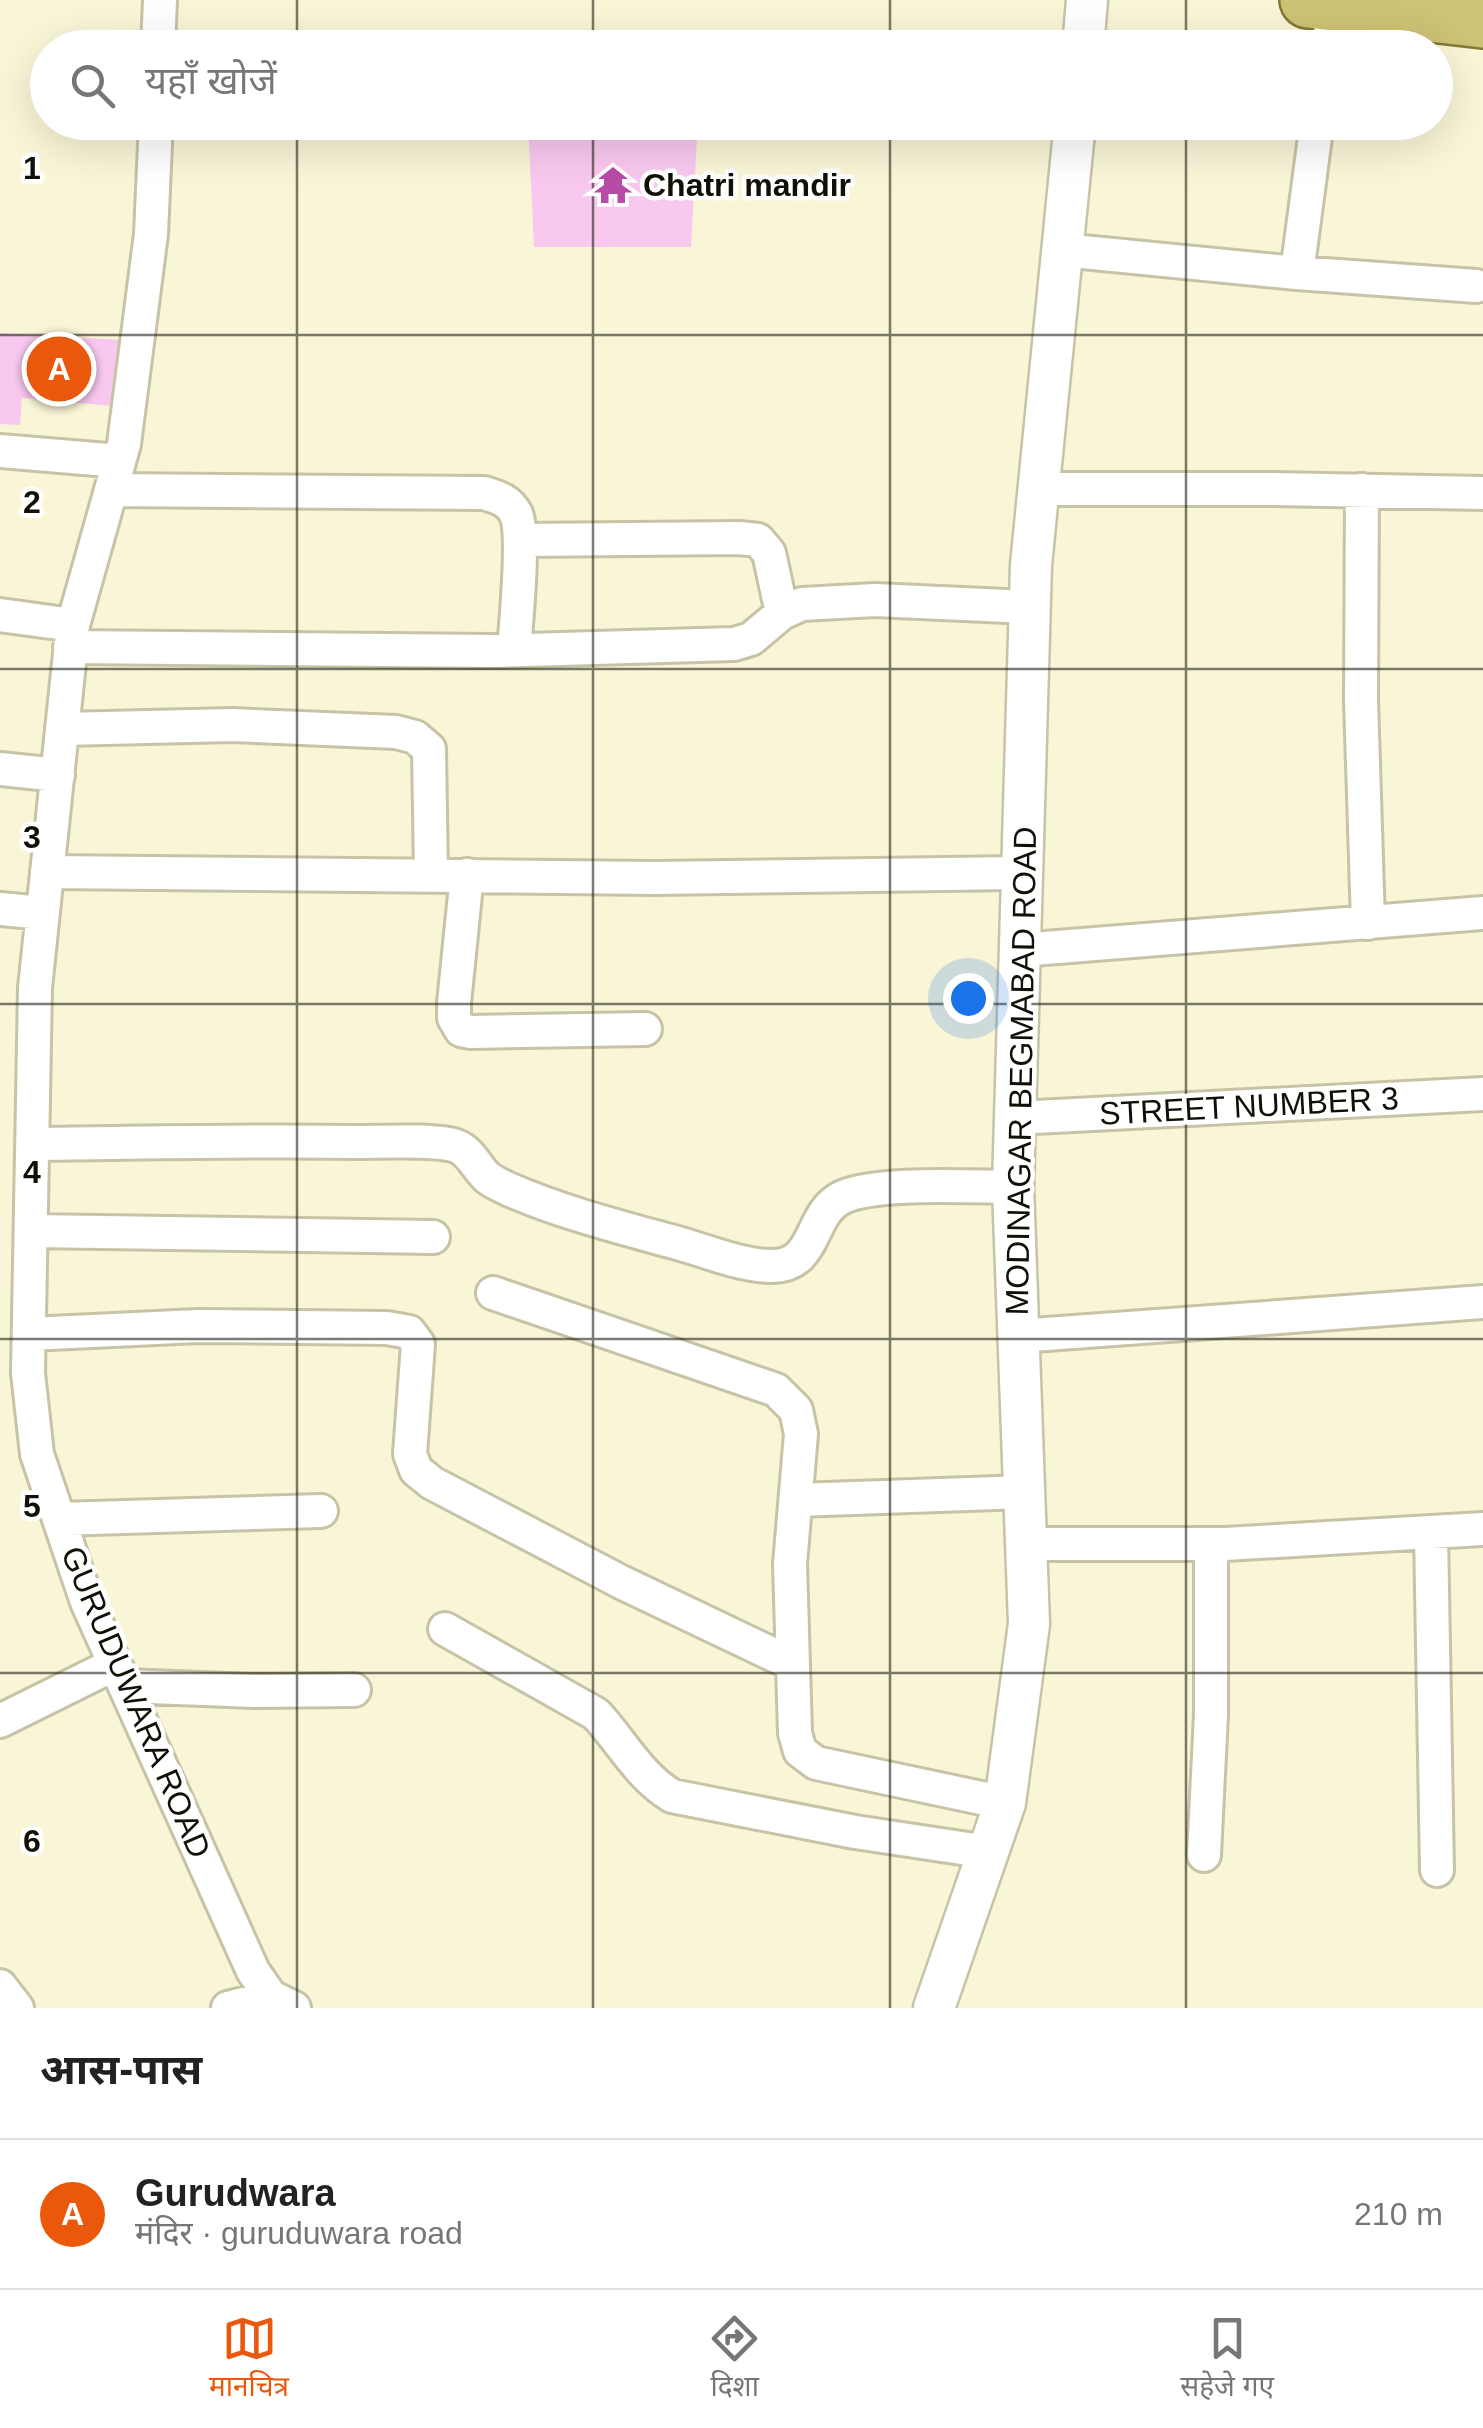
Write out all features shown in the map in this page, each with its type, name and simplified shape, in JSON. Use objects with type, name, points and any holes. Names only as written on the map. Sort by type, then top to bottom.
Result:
[{"type":"highway","points":[[1323,17],[1483,20]]},
{"type":"street","points":[[159,30],[160,0]]},
{"type":"street","points":[[1085,30],[1088,0]]},
{"type":"street","name":"GURUDUWARA ROAD","points":[[155,140],[151,234],[124,444],[72,636],[43,913],[36,988],[28,1373],[38,1454],[87,1602],[252,1971],[282,2002]]},
{"type":"street","name":"MODINAGAR BEGMABAD ROAD","points":[[934,2008],[1005,1804],[1029,1624],[1014,1187],[1031,565],[1073,140]]},
{"type":"street","points":[[1297,273],[1315,140]]},
{"type":"street","points":[[1062,250],[1476,286]]},
{"type":"street","points":[[0,452],[115,476],[484,493],[504,500],[516,515],[520,540],[514,650]]},
{"type":"street","points":[[1039,489],[1483,493]]},
{"type":"street","points":[[1362,490],[1361,700],[1368,923]]},
{"type":"street","points":[[520,540],[758,540],[769,553],[782,613]]},
{"type":"street","points":[[0,615],[72,636],[514,650],[734,644],[751,639],[782,613],[802,604],[875,600],[1030,607]]},
{"type":"street","points":[[62,729],[234,725],[396,732],[415,737],[429,749],[431,875]]},
{"type":"street","points":[[0,769],[58,774]]},
{"type":"street","points":[[48,872],[656,878],[1022,873]]},
{"type":"street","points":[[467,875],[454,1003],[454,1018],[460,1030],[645,1029]]},
{"type":"street","points":[[0,909],[43,913]]},
{"type":"street","points":[[1020,950],[1483,914]]},
{"type":"street","name":"STREET NUMBER 3","points":[[1015,1118],[1483,1094]]},
{"type":"street","points":[[32,1144],[288,1141],[458,1146],[486,1177],[508,1188],[585,1216],[735,1260],[769,1266],[792,1263],[810,1245],[824,1214],[835,1201],[854,1192],[1014,1187]]},
{"type":"street","points":[[30,1231],[434,1237]]},
{"type":"street","points":[[493,1293],[776,1390],[796,1410],[801,1434],[790,1564],[796,1733],[800,1750],[816,1763],[1005,1804]]},
{"type":"street","points":[[1019,1336],[1483,1302]]},
{"type":"street","points":[[29,1334],[198,1326],[387,1328],[409,1332],[418,1344],[410,1454],[416,1470],[432,1483],[621,1582],[793,1664]]},
{"type":"street","points":[[797,1500],[1024,1492]]},
{"type":"street","points":[[59,1520],[321,1511]]},
{"type":"street","points":[[1026,1544],[1211,1544],[1483,1530]]},
{"type":"street","points":[[1431,1532],[1437,1870]]},
{"type":"street","points":[[1204,1855],[1211,1544]]},
{"type":"street","points":[[445,1629],[596,1714],[615,1734],[630,1759],[672,1796],[855,1832],[988,1852]]},
{"type":"street","points":[[0,1720],[120,1675],[254,1692],[354,1690]]},
{"type":"street","points":[[0,1986],[17,2008]]},
{"type":"street","points":[[228,2008],[282,2002]]},
{"type":"building","name":"Chatri mandir","points":[[529,140],[697,140],[691,247],[534,247]]},
{"type":"building","points":[[0,333],[122,340],[113,406],[22,398],[20,425],[0,424]]},
{"type":"place","name":"Chatri mandir","points":[[613,185]]},
{"type":"place","name":"Gurudwara","points":[[59,369]]}]
